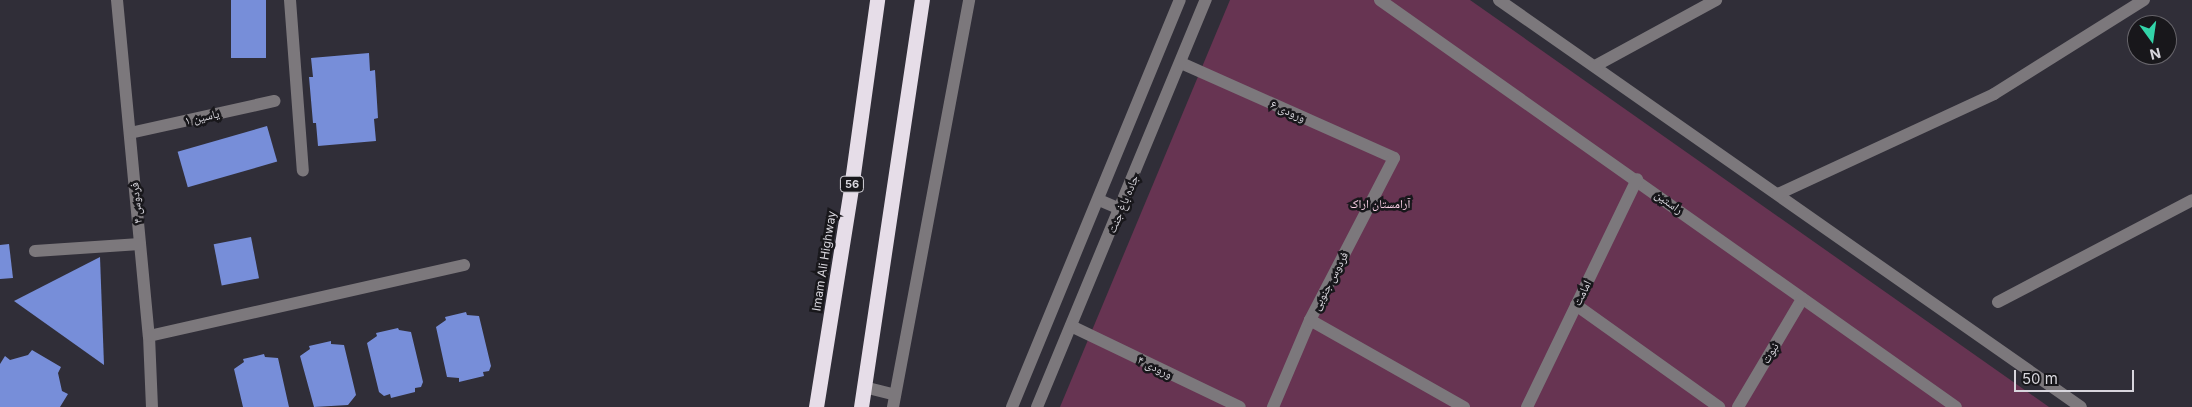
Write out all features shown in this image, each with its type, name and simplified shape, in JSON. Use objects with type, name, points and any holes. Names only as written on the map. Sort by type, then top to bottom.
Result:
[{"type":"highway","name":"Imam Ali Highway","points":[[816,407],[877,0]]},
{"type":"highway","points":[[874,24],[882,0]]},
{"type":"highway","points":[[917,0],[918,28]]},
{"type":"highway","points":[[861,407],[884,234],[922,0]]},
{"type":"street","name":"فردوس ۴","points":[[117,0],[149,336],[152,407]]},
{"type":"street","points":[[290,0],[303,171]]},
{"type":"street","points":[[864,387],[894,401],[969,0]]},
{"type":"street","name":"جاده باغ جنت","points":[[1012,407],[1180,0]]},
{"type":"street","name":"جاده باغ جنت","points":[[1038,407],[1206,0]]},
{"type":"street","name":"راستین","points":[[1380,0],[1637,179],[1802,299],[1956,407]]},
{"type":"street","points":[[1499,0],[2081,407]]},
{"type":"street","points":[[1595,66],[1716,0]]},
{"type":"street","points":[[1778,194],[1994,94],[2144,0]]},
{"type":"street","name":"ورودی ۶","points":[[1181,63],[1394,158]]},
{"type":"street","name":"یاسین ۱","points":[[130,133],[274,101]]},
{"type":"street","name":"فردوس جنوبی","points":[[1273,407],[1310,320],[1394,158]]},
{"type":"street","name":"امامت","points":[[1527,407],[1637,179]]},
{"type":"street","points":[[1098,200],[1120,209]]},
{"type":"street","points":[[1998,302],[2192,200]]},
{"type":"street","points":[[35,251],[140,244]]},
{"type":"street","points":[[149,336],[464,265]]},
{"type":"street","name":"نبوت","points":[[1738,407],[1802,299]]},
{"type":"street","points":[[1576,306],[1719,407]]},
{"type":"street","points":[[1310,320],[1464,407]]},
{"type":"street","name":"ورودی ۴","points":[[1071,326],[1240,407]]},
{"type":"green space","name":"آرامستان اراک","points":[[1230,0],[1470,0],[2049,407],[1060,407]]},
{"type":"building","points":[[231,0],[266,0],[266,58],[231,58]]},
{"type":"building","points":[[369,53],[370,71],[375,70],[378,118],[374,119],[376,141],[318,146],[316,123],[313,123],[309,77],[313,77],[311,58]]},
{"type":"building","points":[[267,126],[277,162],[188,187],[178,152]]},
{"type":"building","points":[[251,237],[259,278],[222,285],[214,244]]},
{"type":"building","points":[[9,244],[13,278],[0,279],[0,245]]},
{"type":"building","points":[[100,257],[104,365],[14,301]]},
{"type":"building","points":[[466,312],[467,315],[479,316],[491,366],[489,371],[483,372],[484,376],[459,382],[459,378],[447,377],[436,327],[446,320],[445,317]]},
{"type":"building","points":[[398,328],[399,330],[411,332],[423,382],[421,387],[415,388],[415,392],[391,398],[390,394],[384,396],[379,392],[367,343],[377,336],[376,333]]},
{"type":"building","points":[[331,341],[331,344],[344,345],[356,395],[348,405],[314,407],[300,356],[310,349],[309,346]]},
{"type":"building","points":[[32,350],[61,367],[58,373],[62,391],[68,394],[60,407],[0,407],[0,364],[5,356],[10,360],[28,355]]},
{"type":"building","points":[[264,354],[265,357],[278,358],[289,407],[243,407],[234,369],[244,362],[243,359]]}]
